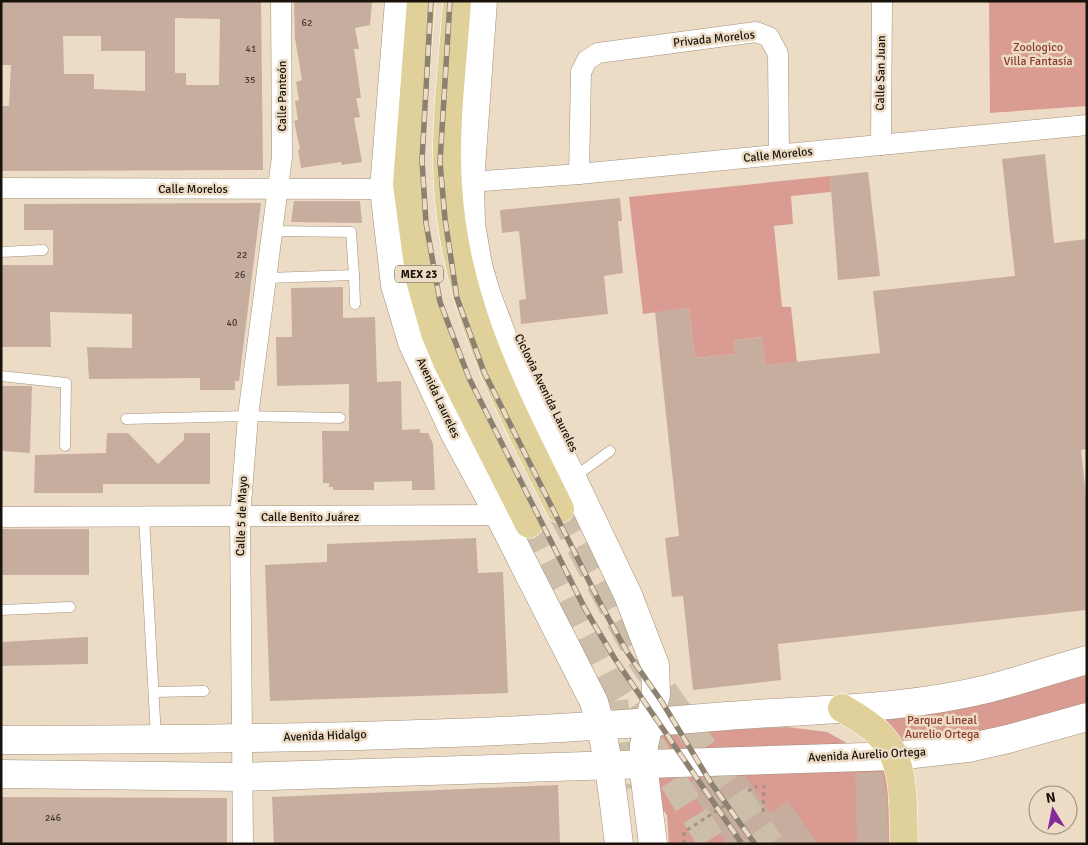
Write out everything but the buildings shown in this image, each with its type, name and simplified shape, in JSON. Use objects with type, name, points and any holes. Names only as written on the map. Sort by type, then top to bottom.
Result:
[{"type":"main road","name":"Avenida Laureles","points":[[399,1],[384,189],[395,285],[412,342],[455,434],[499,515],[594,702],[609,764],[619,844]]},
{"type":"main road","name":"Avenida Laureles","points":[[422,1],[407,184],[420,280],[435,333],[447,362],[529,524]]},
{"type":"main road","name":"MEX 23","points":[[457,1],[447,145],[448,188],[459,262],[469,308],[496,380],[560,509]]},
{"type":"main road","points":[[483,1],[470,182],[471,224],[486,293],[510,357],[572,478],[628,595],[656,665],[656,694],[648,723],[643,764],[653,844]]},
{"type":"main road","points":[[648,723],[889,705],[987,689],[1087,660]]},
{"type":"main road","points":[[842,708],[879,733],[896,756],[900,771],[904,844]]},
{"type":"main road","name":"Avenida Aurelio Ortega","points":[[643,764],[896,756],[968,748],[1087,717]]},
{"type":"main road","name":"Avenida Hidalgo","points":[[1,740],[242,739],[648,723]]},
{"type":"main road","points":[[1,774],[242,777],[643,764]]},
{"type":"street","name":"Calle Panteón","points":[[279,190],[282,157],[281,1]]},
{"type":"street","name":"Calle San Juan","points":[[880,145],[882,1]]},
{"type":"street","name":"Privada Morelos","points":[[579,174],[580,72],[587,60],[598,53],[756,32],[769,37],[778,54],[779,154]]},
{"type":"street","name":"Calle Morelos","points":[[470,182],[579,174],[1087,125]]},
{"type":"street","name":"Calle Morelos","points":[[1,188],[384,189]]},
{"type":"street","name":"Calle 5 de Mayo","points":[[243,844],[240,517],[248,416],[279,190]]},
{"type":"street","name":"Calle Benito Juárez","points":[[1,517],[499,515]]},
{"type":"lane","points":[[273,230],[351,232],[355,304]]},
{"type":"lane","points":[[1,252],[43,250]]},
{"type":"lane","points":[[267,278],[354,275]]},
{"type":"lane","points":[[1,376],[66,383],[65,446]]},
{"type":"lane","points":[[126,419],[248,416],[340,418]]},
{"type":"lane","points":[[572,478],[610,451]]},
{"type":"lane","points":[[144,517],[156,739]]},
{"type":"lane","points":[[1,610],[70,607]]},
{"type":"lane","points":[[154,692],[204,692]]},
{"type":"path","points":[[684,844],[684,832],[724,806]]},
{"type":"green space","name":"Zoologico Villa Fantasía","points":[[989,1],[1087,1],[1087,106],[990,113]]},
{"type":"green space","points":[[830,176],[831,192],[791,196],[793,224],[774,226],[782,307],[791,307],[797,362],[765,365],[762,337],[734,340],[735,354],[695,358],[689,308],[643,314],[629,197]]},
{"type":"green space","name":"Parque Lineal Aurelio Ortega","points":[[1087,670],[1087,711],[911,753],[883,719]]},
{"type":"green space","points":[[787,727],[827,732],[852,746],[661,754],[659,733]]},
{"type":"green space","points":[[890,765],[895,844],[669,844],[667,815],[652,796],[655,771]]},
{"type":"tunnel","points":[[560,509],[639,656],[770,844]]},
{"type":"tunnel","points":[[529,524],[607,675],[713,844]]},
{"type":"tunnel","points":[[614,701],[625,789]]},
{"type":"railway","points":[[431,1],[422,160],[426,223],[440,302],[469,378],[585,609],[615,659],[742,844]]},
{"type":"railway","points":[[450,1],[440,162],[445,219],[457,298],[484,372],[599,601],[627,652],[662,702],[711,783],[755,844]]}]
